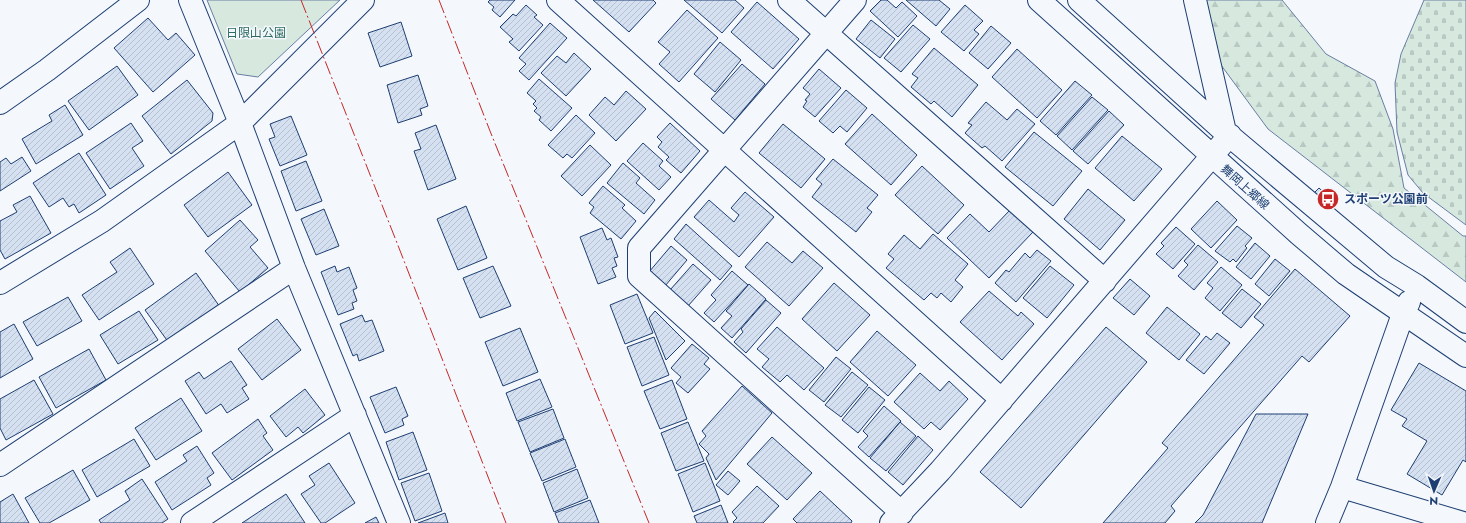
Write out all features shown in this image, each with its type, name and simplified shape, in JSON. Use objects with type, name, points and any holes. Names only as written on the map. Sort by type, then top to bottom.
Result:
[{"type":"street","points":[[0,103],[47,70],[138,0]]},
{"type":"street","points":[[190,0],[240,123],[294,268],[399,523]]},
{"type":"street","points":[[0,283],[102,221],[240,123],[363,0]]},
{"type":"street","points":[[558,0],[1002,400]]},
{"type":"street","points":[[789,0],[1105,281]]},
{"type":"street","points":[[855,0],[639,248],[639,276],[896,518],[940,471],[1105,281],[1211,157],[1228,134]]},
{"type":"street","name":"舞岡上郷線","points":[[1039,0],[1298,234],[1346,274],[1466,356]]},
{"type":"street","points":[[1080,0],[1228,134],[1386,267],[1417,286],[1466,322]]},
{"type":"street","points":[[1195,0],[1228,134]]},
{"type":"street","points":[[0,465],[294,268]]},
{"type":"street","points":[[1327,523],[1342,487],[1403,314],[1417,286]]},
{"type":"street","points":[[192,523],[355,415]]},
{"type":"street","points":[[1342,487],[1463,523]]},
{"type":"green space","name":"日限山公園","points":[[207,0],[340,0],[258,77],[237,74]]},
{"type":"green space","points":[[1202,0],[1282,0],[1326,54],[1375,81],[1393,129],[1404,188],[1463,236],[1466,236],[1466,282],[1268,129],[1221,65]]},
{"type":"green space","points":[[1424,0],[1466,0],[1466,225],[1423,193],[1408,175],[1397,132],[1395,83],[1401,54]]},
{"type":"building","points":[[490,0],[515,0],[500,17],[492,10],[494,7],[488,2]]},
{"type":"building","points":[[593,0],[653,0],[656,3],[629,32]]},
{"type":"building","points":[[684,0],[735,0],[744,8],[722,33]]},
{"type":"building","points":[[881,0],[887,0],[896,8],[902,2],[917,16],[898,37],[870,11]]},
{"type":"building","points":[[906,0],[939,0],[950,9],[936,26]]},
{"type":"building","points":[[757,2],[799,39],[773,69],[731,32]]},
{"type":"building","points":[[526,5],[537,15],[534,17],[543,25],[519,51],[509,42],[513,39],[500,27],[513,14],[516,16]]},
{"type":"building","points":[[965,5],[983,21],[974,30],[979,34],[964,51],[941,32]]},
{"type":"building","points":[[687,10],[718,38],[679,82],[659,64],[670,52],[658,42]]},
{"type":"building","points":[[148,18],[168,40],[176,33],[195,55],[153,92],[114,48]]},
{"type":"building","points":[[871,20],[895,39],[880,58],[856,39]]},
{"type":"building","points":[[401,22],[412,56],[380,67],[368,33]]},
{"type":"building","points":[[550,23],[567,38],[529,80],[519,71],[526,64],[519,58]]},
{"type":"building","points":[[913,25],[930,39],[901,72],[884,58]]},
{"type":"building","points":[[991,26],[1011,43],[988,69],[969,53]]},
{"type":"building","points":[[720,42],[741,60],[715,92],[694,74]]},
{"type":"building","points":[[934,48],[978,85],[952,117],[934,101],[931,104],[911,87],[918,78],[912,74]]},
{"type":"building","points":[[1017,49],[1062,90],[1037,118],[992,77]]},
{"type":"building","points":[[574,53],[591,69],[566,96],[541,73],[557,56],[566,63]]},
{"type":"building","points":[[742,64],[765,84],[735,120],[711,99]]},
{"type":"building","points":[[117,66],[138,95],[89,130],[68,101]]},
{"type":"building","points":[[819,69],[841,88],[815,117],[803,107],[807,101],[805,100],[810,94],[803,88]]},
{"type":"building","points":[[418,75],[428,106],[420,109],[422,115],[398,123],[387,85]]},
{"type":"building","points":[[539,79],[572,108],[551,131],[539,120],[541,117],[534,111],[537,108],[533,104],[536,101],[527,93]]},
{"type":"building","points":[[187,80],[213,113],[212,121],[171,154],[142,116]]},
{"type":"building","points":[[1075,81],[1092,95],[1056,135],[1040,121]]},
{"type":"building","points":[[846,90],[867,108],[847,132],[840,126],[833,133],[819,121]]},
{"type":"building","points":[[626,91],[646,109],[616,141],[589,115],[605,97],[614,105]]},
{"type":"building","points":[[1092,97],[1108,110],[1072,150],[1057,136]]},
{"type":"building","points":[[986,102],[1007,120],[1017,109],[1035,124],[1002,161],[985,146],[982,148],[965,133],[972,125],[968,123]]},
{"type":"building","points":[[65,105],[83,135],[36,164],[22,139],[52,121],[49,115]]},
{"type":"building","points":[[1109,111],[1124,125],[1088,164],[1073,151]]},
{"type":"building","points":[[872,114],[917,155],[891,185],[845,144]]},
{"type":"building","points":[[576,115],[595,133],[572,158],[567,154],[563,158],[548,145]]},
{"type":"building","points":[[291,116],[307,155],[280,166],[269,139],[275,137],[270,124]]},
{"type":"building","points":[[131,123],[143,141],[132,148],[144,166],[110,189],[86,153]]},
{"type":"building","points":[[670,123],[700,151],[681,173],[666,160],[669,157],[658,147],[662,142],[657,137]]},
{"type":"building","points":[[783,124],[825,159],[801,188],[759,153]]},
{"type":"building","points":[[436,125],[456,179],[428,190],[414,151],[421,149],[415,133]]},
{"type":"building","points":[[1034,132],[1082,171],[1053,206],[1005,167]]},
{"type":"building","points":[[1122,136],[1162,169],[1134,201],[1095,168]]},
{"type":"building","points":[[643,143],[663,161],[659,166],[671,177],[659,190],[627,161]]},
{"type":"building","points":[[590,145],[611,165],[582,196],[561,176]]},
{"type":"building","points":[[79,153],[106,195],[79,213],[74,204],[69,207],[63,198],[49,207],[33,183]]},
{"type":"building","points":[[22,157],[31,171],[0,191],[0,162],[6,158],[11,164]]},
{"type":"building","points":[[833,159],[878,195],[867,208],[872,212],[856,232],[812,197],[822,184],[816,179]]},
{"type":"building","points":[[306,161],[322,201],[296,211],[281,171]]},
{"type":"building","points":[[623,163],[640,178],[636,183],[655,200],[644,214],[607,183]]},
{"type":"building","points":[[922,166],[964,205],[938,234],[895,195]]},
{"type":"building","points":[[228,172],[252,205],[208,237],[184,205]]},
{"type":"building","points":[[603,186],[625,205],[622,208],[636,221],[621,239],[590,213],[594,207],[589,203]]},
{"type":"building","points":[[1319,188],[1333,201],[1329,206],[1314,193]]},
{"type":"building","points":[[1088,189],[1125,220],[1100,250],[1064,219]]},
{"type":"building","points":[[745,192],[774,217],[739,257],[694,217],[709,200],[734,222],[739,215],[731,208]]},
{"type":"building","points":[[30,196],[51,233],[5,259],[0,250],[0,221],[17,212],[13,205]]},
{"type":"building","points":[[1217,201],[1237,220],[1211,248],[1191,229]]},
{"type":"building","points":[[466,206],[487,258],[458,270],[437,219]]},
{"type":"building","points":[[324,209],[339,246],[316,255],[301,219]]},
{"type":"building","points":[[1010,210],[1033,232],[989,278],[947,238],[970,214],[989,232]]},
{"type":"building","points":[[240,220],[258,240],[250,247],[268,268],[240,292],[205,251]]},
{"type":"building","points":[[686,224],[732,266],[720,280],[674,239]]},
{"type":"building","points":[[1237,226],[1252,238],[1245,246],[1247,248],[1236,262],[1233,259],[1230,262],[1215,251]]},
{"type":"building","points":[[1176,227],[1195,244],[1173,269],[1156,254],[1164,246],[1161,243]]},
{"type":"building","points":[[602,228],[607,240],[611,238],[618,257],[614,258],[617,266],[612,268],[616,277],[598,284],[580,237]]},
{"type":"building","points":[[933,234],[968,264],[955,280],[963,287],[951,302],[941,293],[937,298],[931,293],[924,300],[886,268],[894,259],[888,254],[904,235],[920,249]]},
{"type":"building","points":[[767,242],[792,263],[803,251],[823,268],[789,306],[745,267]]},
{"type":"building","points":[[1255,243],[1270,256],[1251,279],[1236,267]]},
{"type":"building","points":[[1198,245],[1218,262],[1194,290],[1178,276],[1188,265],[1184,261]]},
{"type":"building","points":[[671,246],[687,260],[665,286],[649,272]]},
{"type":"building","points":[[130,248],[154,284],[99,320],[82,295],[117,272],[110,262]]},
{"type":"building","points":[[1037,250],[1051,261],[1016,302],[995,283],[1006,270],[1009,272],[1025,253],[1030,258]]},
{"type":"building","points":[[1275,259],[1290,271],[1269,296],[1255,284]]},
{"type":"building","points":[[693,264],[711,280],[688,306],[670,290]]},
{"type":"building","points":[[335,266],[337,272],[349,267],[357,288],[353,290],[357,301],[352,303],[354,309],[338,315],[321,272]]},
{"type":"building","points":[[493,266],[511,306],[480,318],[463,278]]},
{"type":"building","points":[[1050,266],[1074,285],[1047,318],[1023,298]]},
{"type":"building","points":[[1221,267],[1242,285],[1220,311],[1205,298],[1213,288],[1207,283]]},
{"type":"building","points":[[1295,269],[1350,316],[1309,362],[1302,356],[1171,506],[1175,511],[1165,523],[1103,523],[1168,448],[1162,443],[1264,325],[1254,317]]},
{"type":"building","points":[[732,271],[748,285],[714,322],[704,313],[716,300],[711,295]]},
{"type":"building","points":[[196,273],[220,307],[169,343],[145,310]]},
{"type":"building","points":[[1130,279],[1150,296],[1134,315],[1113,298]]},
{"type":"building","points":[[834,283],[870,315],[837,351],[802,319]]},
{"type":"building","points":[[749,284],[766,299],[732,338],[721,328],[732,316],[726,311]]},
{"type":"building","points":[[1242,289],[1261,304],[1241,328],[1222,313]]},
{"type":"building","points":[[989,291],[1018,316],[1021,312],[1034,324],[1002,360],[960,322]]},
{"type":"building","points":[[637,294],[653,333],[625,344],[610,305]]},
{"type":"building","points":[[68,297],[82,321],[37,346],[23,322]]},
{"type":"building","points":[[766,300],[781,313],[746,353],[734,342],[743,332],[741,329]]},
{"type":"building","points":[[1167,307],[1200,334],[1179,360],[1146,333]]},
{"type":"building","points":[[139,311],[158,340],[118,364],[100,335]]},
{"type":"building","points":[[655,311],[685,341],[666,360],[649,318]]},
{"type":"building","points":[[362,315],[365,322],[372,320],[384,351],[359,361],[357,354],[353,356],[340,324]]},
{"type":"building","points":[[277,319],[301,350],[262,380],[238,349]]},
{"type":"building","points":[[14,324],[33,359],[0,378],[0,332]]},
{"type":"building","points":[[777,327],[824,368],[804,390],[787,375],[780,382],[762,367],[769,359],[757,349]]},
{"type":"building","points":[[1106,327],[1147,362],[1021,508],[980,472]]},
{"type":"building","points":[[520,328],[538,372],[503,386],[485,342]]},
{"type":"building","points":[[877,331],[916,365],[888,396],[850,362]]},
{"type":"building","points":[[1217,333],[1230,343],[1204,374],[1186,360],[1206,336],[1211,340]]},
{"type":"building","points":[[654,337],[669,375],[642,386],[627,347]]},
{"type":"building","points":[[692,344],[709,358],[704,364],[710,369],[688,393],[676,383],[681,377],[671,368]]},
{"type":"building","points":[[89,349],[106,380],[56,408],[39,377]]},
{"type":"building","points":[[836,357],[851,369],[824,402],[809,390]]},
{"type":"building","points":[[231,361],[247,385],[242,388],[249,399],[227,413],[221,404],[206,414],[185,381],[199,372],[204,379]]},
{"type":"building","points":[[1419,363],[1466,391],[1466,462],[1463,460],[1442,495],[1407,474],[1427,441],[1402,426],[1407,419],[1391,410]]},
{"type":"building","points":[[852,372],[868,385],[841,417],[825,405]]},
{"type":"building","points":[[920,373],[940,391],[949,381],[968,399],[940,430],[931,422],[924,429],[894,402]]},
{"type":"building","points":[[540,379],[552,407],[517,421],[506,393]]},
{"type":"building","points":[[34,380],[53,414],[6,440],[0,428],[0,399]]},
{"type":"building","points":[[672,380],[687,419],[660,429],[644,391]]},
{"type":"building","points":[[742,386],[772,413],[716,480],[706,458],[709,454],[699,444],[706,436],[702,431]]},
{"type":"building","points":[[396,387],[408,416],[402,419],[404,425],[385,433],[370,397]]},
{"type":"building","points":[[869,387],[885,400],[858,433],[842,420]]},
{"type":"building","points":[[305,389],[325,415],[303,433],[298,427],[286,437],[270,416]]},
{"type":"building","points":[[181,398],[202,431],[156,460],[135,428]]},
{"type":"building","points":[[884,406],[901,421],[869,457],[858,447],[868,436],[863,431]]},
{"type":"building","points":[[553,409],[564,438],[530,452],[518,422]]},
{"type":"building","points":[[1256,414],[1308,414],[1262,523],[1195,523],[1203,515]]},
{"type":"building","points":[[258,419],[267,433],[263,436],[273,450],[232,480],[212,453]]},
{"type":"building","points":[[688,422],[704,461],[676,471],[661,433]]},
{"type":"building","points":[[900,422],[916,436],[886,471],[870,458]]},
{"type":"building","points":[[413,432],[427,470],[399,480],[386,442]]},
{"type":"building","points":[[918,436],[933,450],[903,485],[888,472]]},
{"type":"building","points":[[772,437],[812,473],[787,500],[747,464]]},
{"type":"building","points":[[134,439],[150,466],[97,497],[82,470]]},
{"type":"building","points":[[565,439],[576,467],[542,481],[530,453]]},
{"type":"building","points":[[197,446],[214,473],[207,478],[211,485],[172,510],[155,482],[187,461],[183,455]]},
{"type":"building","points":[[329,463],[355,503],[325,523],[321,523],[301,494],[315,485],[309,476]]},
{"type":"building","points":[[705,463],[720,501],[693,512],[678,474]]},
{"type":"building","points":[[577,469],[588,498],[554,512],[543,483]]},
{"type":"building","points":[[73,470],[90,500],[49,523],[40,523],[25,498]]},
{"type":"building","points":[[728,471],[740,481],[728,495],[716,485]]},
{"type":"building","points":[[429,473],[442,511],[415,521],[401,483]]},
{"type":"building","points":[[142,479],[168,519],[162,523],[101,523],[99,520],[130,500],[125,491]]},
{"type":"building","points":[[757,486],[779,506],[763,523],[734,523],[733,522],[737,518],[732,512]]},
{"type":"building","points":[[820,491],[852,521],[851,523],[797,523],[793,519]]},
{"type":"building","points":[[13,494],[29,523],[0,523],[0,502]]},
{"type":"building","points":[[286,494],[305,523],[242,523]]},
{"type":"building","points":[[590,500],[599,523],[559,523],[555,513]]},
{"type":"building","points":[[721,505],[728,523],[697,523],[694,516]]},
{"type":"building","points":[[445,513],[448,523],[418,523]]},
{"type":"building","points":[[376,517],[379,523],[365,523]]},
{"type":"power","points":[[301,0],[506,523]]},
{"type":"power","points":[[439,0],[490,131],[649,523]]},
{"type":"place","name":"スポーツ公園前","points":[[1328,199]]}]
